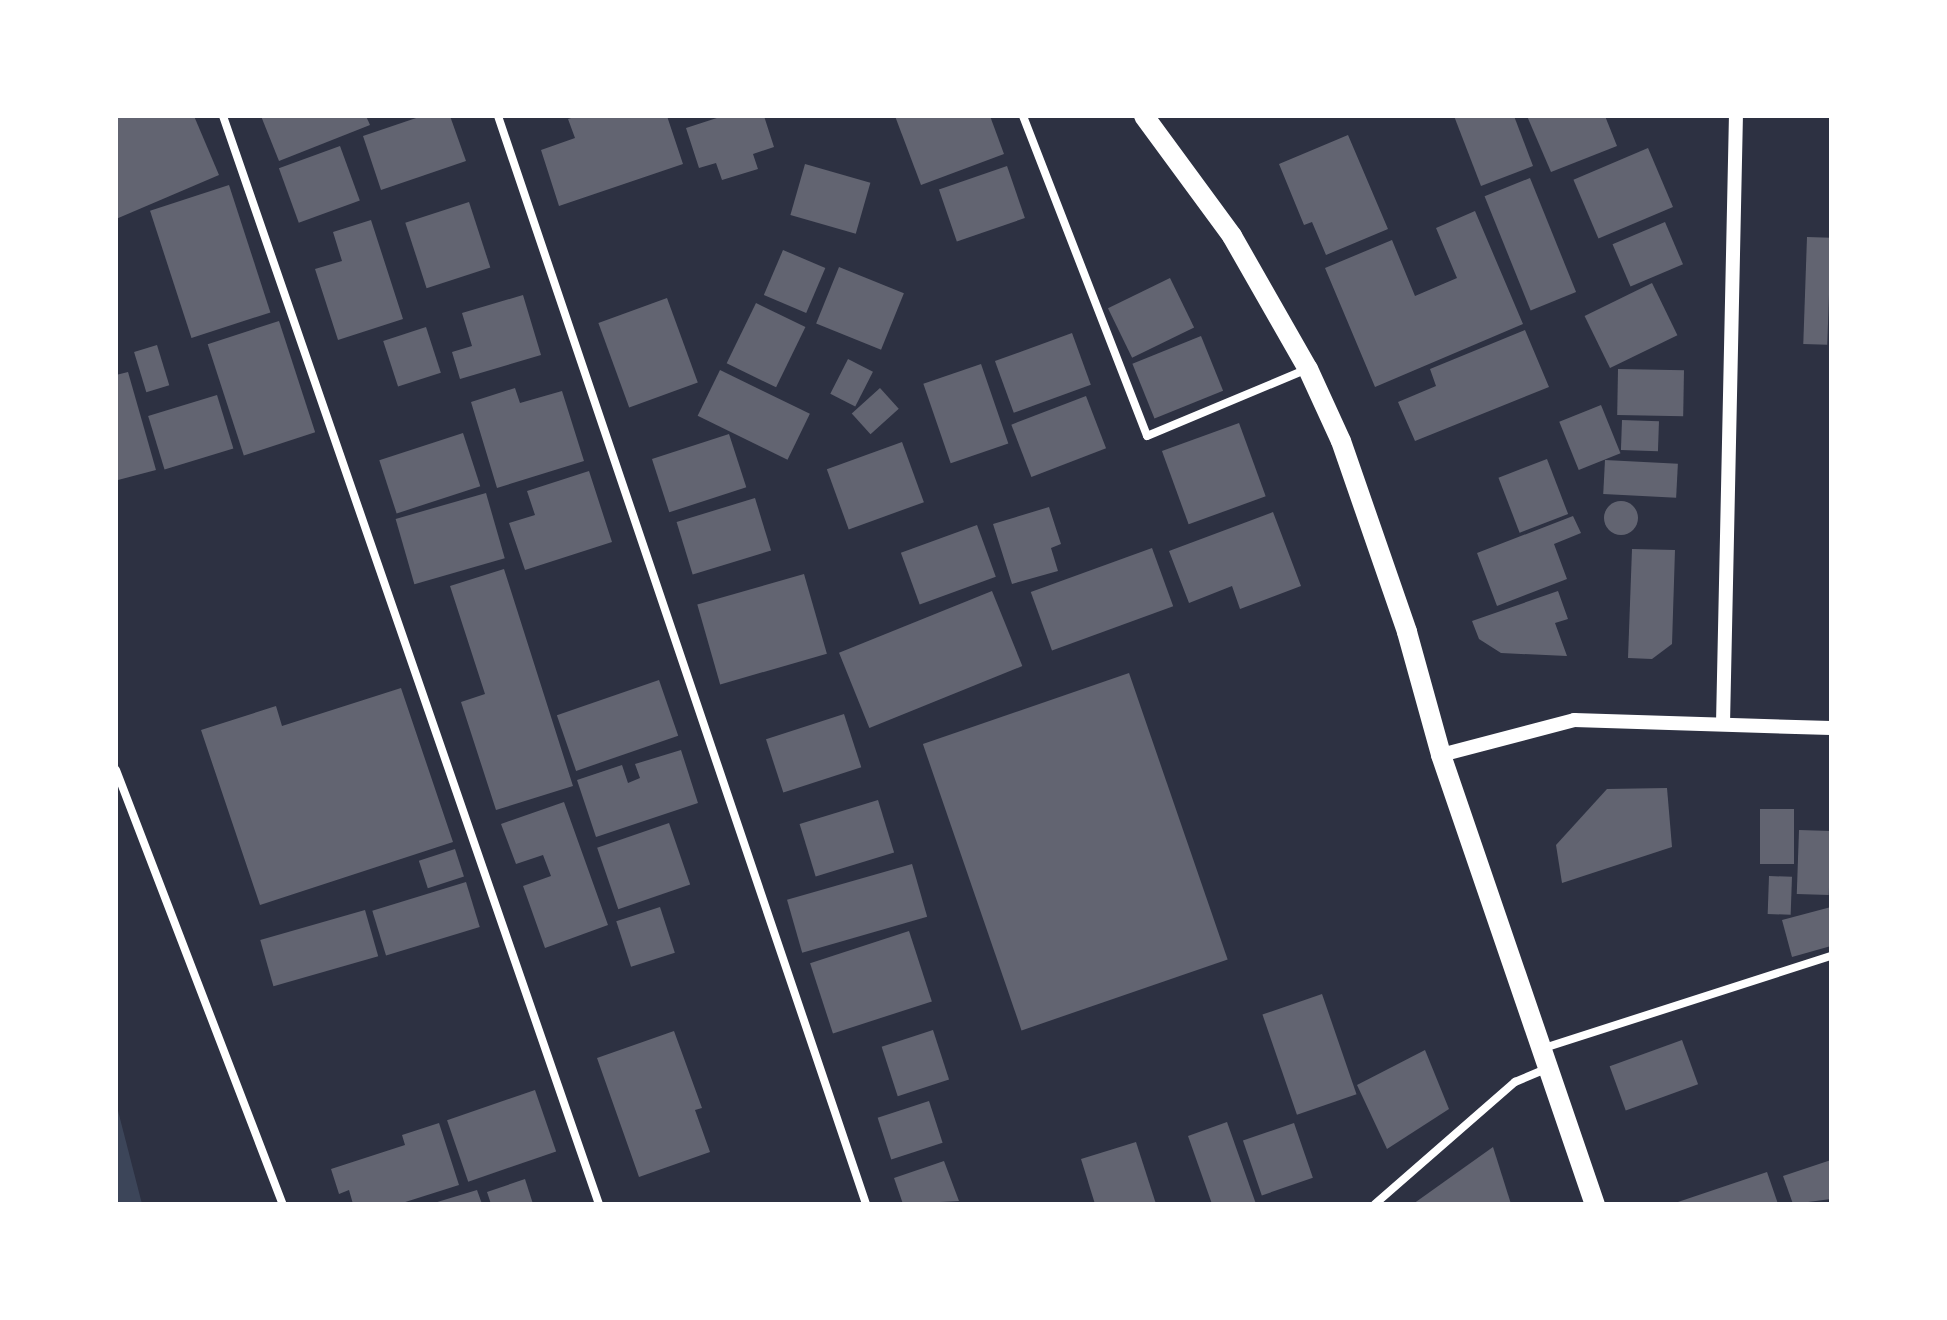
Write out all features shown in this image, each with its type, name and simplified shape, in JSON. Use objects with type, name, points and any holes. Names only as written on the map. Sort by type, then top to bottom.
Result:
[{"type":"main road","points":[[1144,116],[1232,236],[1308,369],[1367,512],[1441,755],[1595,1204]]},
{"type":"street","points":[[223,116],[599,1204]]},
{"type":"street","points":[[498,116],[866,1204]]},
{"type":"street","points":[[1023,116],[1147,436],[1308,369]]},
{"type":"street","points":[[1723,724],[1736,116]]},
{"type":"street","points":[[1441,755],[1574,720],[1831,728]]},
{"type":"street","points":[[116,770],[283,1204]]},
{"type":"street","points":[[1375,1204],[1543,1059],[1831,956]]},
{"type":"shaded area","points":[[116,1103],[142,1204],[116,1204]]},
{"type":"building","points":[[116,116],[194,116],[219,175],[116,219]]},
{"type":"building","points":[[261,116],[366,116],[370,125],[279,161]]},
{"type":"building","points":[[422,116],[450,116],[466,161],[381,190],[363,136]]},
{"type":"building","points":[[578,116],[667,116],[683,164],[559,206],[541,150],[575,138],[568,119]]},
{"type":"building","points":[[723,116],[764,116],[774,147],[753,154],[758,169],[722,180],[716,163],[699,168],[686,128]]},
{"type":"building","points":[[895,116],[990,116],[1004,154],[921,185]]},
{"type":"building","points":[[1454,116],[1514,116],[1533,166],[1481,186]]},
{"type":"building","points":[[1527,116],[1605,116],[1617,146],[1551,172]]},
{"type":"building","points":[[1348,135],[1388,229],[1326,255],[1312,222],[1304,225],[1279,164]]},
{"type":"building","points":[[340,146],[360,201],[299,223],[279,168]]},
{"type":"building","points":[[1648,148],[1673,207],[1598,239],[1573,180]]},
{"type":"building","points":[[805,164],[870,183],[856,234],[790,215]]},
{"type":"building","points":[[1007,166],[1025,218],[957,241],[939,189]]},
{"type":"building","points":[[1530,178],[1576,292],[1531,310],[1485,196]]},
{"type":"building","points":[[229,185],[270,312],[191,338],[150,211]]},
{"type":"building","points":[[469,202],[490,268],[427,288],[405,223]]},
{"type":"building","points":[[1475,211],[1523,324],[1375,387],[1325,268],[1392,240],[1415,296],[1457,278],[1436,228]]},
{"type":"building","points":[[371,220],[403,319],[338,340],[315,269],[342,261],[333,232]]},
{"type":"building","points":[[1665,222],[1683,264],[1631,287],[1613,244]]},
{"type":"building","points":[[1807,237],[1831,238],[1827,345],[1803,344]]},
{"type":"building","points":[[783,250],[825,268],[806,313],[764,295]]},
{"type":"building","points":[[839,267],[904,293],[881,350],[816,324]]},
{"type":"building","points":[[1170,278],[1194,327],[1132,358],[1108,308]]},
{"type":"building","points":[[1652,283],[1677,335],[1610,368],[1585,316]]},
{"type":"building","points":[[523,295],[541,355],[460,379],[452,352],[472,346],[462,313]]},
{"type":"building","points":[[667,298],[698,383],[629,408],[598,323]]},
{"type":"building","points":[[756,303],[805,327],[776,387],[727,363]]},
{"type":"building","points":[[279,321],[315,432],[244,455],[208,344]]},
{"type":"building","points":[[426,327],[441,373],[398,387],[383,341]]},
{"type":"building","points":[[1525,330],[1549,387],[1415,441],[1398,402],[1436,386],[1430,369]]},
{"type":"building","points":[[1072,333],[1091,385],[1014,413],[995,361]]},
{"type":"building","points":[[1201,336],[1223,391],[1154,418],[1132,364]]},
{"type":"building","points":[[157,345],[169,385],[146,392],[134,352]]},
{"type":"building","points":[[848,359],[873,372],[855,406],[830,394]]},
{"type":"building","points":[[981,364],[1008,443],[951,463],[923,384]]},
{"type":"building","points":[[1618,369],[1684,370],[1683,416],[1617,415]]},
{"type":"building","points":[[720,370],[810,414],[788,460],[698,416]]},
{"type":"building","points":[[128,372],[156,470],[118,480],[116,375]]},
{"type":"building","points":[[515,388],[520,403],[562,391],[584,461],[497,488],[471,402]]},
{"type":"building","points":[[880,388],[899,409],[870,434],[852,413]]},
{"type":"building","points":[[217,395],[233,449],[165,470],[148,416]]},
{"type":"building","points":[[1086,396],[1106,448],[1031,477],[1011,425]]},
{"type":"building","points":[[1601,405],[1620,453],[1579,470],[1559,422]]},
{"type":"building","points":[[1622,420],[1659,421],[1658,451],[1621,450]]},
{"type":"building","points":[[1239,423],[1266,496],[1189,524],[1162,451]]},
{"type":"building","points":[[463,433],[480,486],[397,513],[379,460]]},
{"type":"building","points":[[729,434],[746,487],[669,512],[652,459]]},
{"type":"building","points":[[902,442],[924,502],[849,530],[827,469]]},
{"type":"building","points":[[1547,459],[1568,514],[1520,533],[1498,478]]},
{"type":"building","points":[[1605,460],[1678,464],[1676,498],[1603,494]]},
{"type":"building","points":[[589,471],[612,542],[525,570],[509,523],[535,515],[527,491]]},
{"type":"building","points":[[486,493],[505,558],[414,584],[396,519]]},
{"type":"building","points":[[755,498],[771,551],[693,575],[677,522]]},
{"type":"building","points":[[1621,501],[1633,506],[1638,518],[1633,530],[1621,535],[1609,530],[1604,518],[1609,506]]},
{"type":"building","points":[[1049,507],[1061,544],[1051,548],[1058,571],[1012,584],[993,524]]},
{"type":"building","points":[[1273,512],[1301,586],[1240,609],[1232,586],[1189,603],[1169,551]]},
{"type":"building","points":[[1573,516],[1581,533],[1554,544],[1567,579],[1497,606],[1477,553]]},
{"type":"building","points":[[977,525],[996,577],[920,604],[901,553]]},
{"type":"building","points":[[1152,548],[1173,606],[1052,650],[1031,592]]},
{"type":"building","points":[[1632,549],[1675,550],[1672,644],[1652,659],[1628,658]]},
{"type":"building","points":[[504,569],[573,786],[496,810],[461,702],[485,694],[450,586]]},
{"type":"building","points":[[804,574],[827,654],[720,684],[697,605]]},
{"type":"building","points":[[992,591],[1022,666],[869,728],[839,653]]},
{"type":"building","points":[[1558,591],[1568,619],[1555,623],[1567,656],[1501,653],[1479,639],[1472,621]]},
{"type":"building","points":[[1129,673],[1228,959],[1022,1030],[923,744]]},
{"type":"building","points":[[659,680],[678,736],[576,771],[557,715]]},
{"type":"building","points":[[401,688],[453,842],[260,905],[201,730],[276,706],[282,726]]},
{"type":"building","points":[[844,714],[861,767],[783,793],[766,739]]},
{"type":"building","points":[[681,750],[698,803],[596,837],[577,780],[622,765],[628,783],[640,778],[635,764]]},
{"type":"building","points":[[1667,788],[1672,847],[1562,883],[1556,845],[1607,789]]},
{"type":"building","points":[[878,800],[894,853],[816,877],[800,824]]},
{"type":"building","points":[[564,802],[608,925],[545,948],[523,886],[551,876],[543,855],[516,864],[501,824]]},
{"type":"building","points":[[1760,809],[1794,809],[1794,864],[1760,864]]},
{"type":"building","points":[[669,823],[690,884],[618,909],[597,848]]},
{"type":"building","points":[[1799,830],[1831,831],[1829,895],[1797,894]]},
{"type":"building","points":[[455,849],[464,877],[428,888],[419,861]]},
{"type":"building","points":[[912,864],[927,917],[802,953],[787,900]]},
{"type":"building","points":[[1769,876],[1792,877],[1791,915],[1768,914]]},
{"type":"building","points":[[466,882],[480,927],[386,956],[372,911]]},
{"type":"building","points":[[660,907],[675,953],[631,967],[616,921]]},
{"type":"building","points":[[1831,907],[1831,946],[1792,957],[1782,920]]},
{"type":"building","points":[[365,910],[378,956],[273,986],[260,940]]},
{"type":"building","points":[[909,931],[932,1001],[833,1034],[810,963]]},
{"type":"building","points":[[1322,994],[1357,1094],[1297,1115],[1262,1015]]},
{"type":"building","points":[[933,1030],[949,1079],[898,1096],[882,1047]]},
{"type":"building","points":[[674,1031],[702,1108],[695,1110],[710,1152],[639,1177],[597,1058]]},
{"type":"building","points":[[1682,1040],[1698,1084],[1626,1111],[1610,1066]]},
{"type":"building","points":[[1425,1050],[1449,1109],[1387,1149],[1357,1085]]},
{"type":"building","points":[[535,1090],[556,1151],[468,1182],[447,1120]]},
{"type":"building","points":[[929,1101],[943,1143],[891,1160],[878,1118]]},
{"type":"building","points":[[1227,1122],[1256,1204],[1212,1204],[1188,1136]]},
{"type":"building","points":[[439,1123],[459,1185],[399,1204],[353,1204],[349,1190],[339,1194],[331,1169],[405,1145],[402,1135]]},
{"type":"building","points":[[1294,1123],[1313,1178],[1262,1195],[1243,1141]]},
{"type":"building","points":[[1136,1142],[1156,1204],[1095,1204],[1081,1159]]},
{"type":"building","points":[[1493,1147],[1511,1204],[1413,1204]]},
{"type":"building","points":[[1831,1160],[1831,1199],[1793,1204],[1783,1176]]},
{"type":"building","points":[[944,1161],[959,1201],[903,1204],[894,1178]]},
{"type":"building","points":[[1767,1172],[1778,1204],[1675,1203]]},
{"type":"building","points":[[525,1179],[533,1204],[491,1204],[487,1192]]},
{"type":"building","points":[[477,1190],[482,1204],[434,1204],[434,1203]]}]
